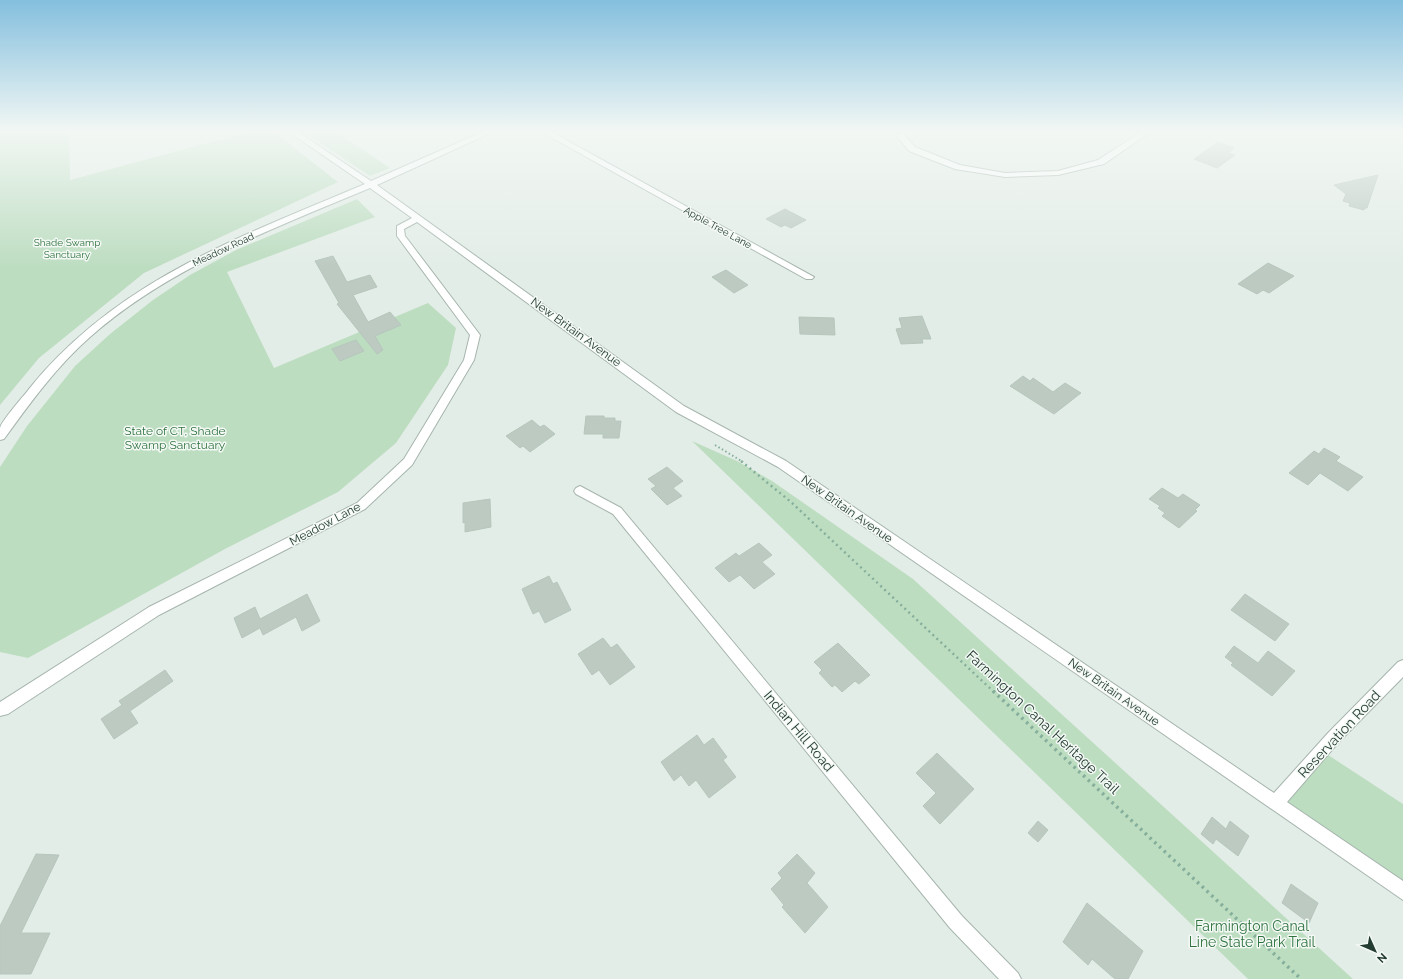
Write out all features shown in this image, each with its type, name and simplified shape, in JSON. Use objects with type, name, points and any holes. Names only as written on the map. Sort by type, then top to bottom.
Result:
[{"type":"street","name":"New Britain Avenue","points":[[358,176],[680,409],[782,464],[1403,891]]},
{"type":"street","name":"Meadow Road","points":[[0,436],[63,356],[100,322],[147,290],[181,269],[230,245],[389,176]]},
{"type":"street","name":"Apple Tree Lane","points":[[625,176],[809,277]]},
{"type":"street","name":"Meadow Lane","points":[[0,709],[3,709],[154,611],[361,506],[408,462],[469,360],[475,335],[401,236],[400,228],[417,219]]},
{"type":"street","name":"Indian Hill Road","points":[[580,491],[617,511],[956,922],[1012,979]]},
{"type":"street","name":"Reservation Road","points":[[1276,803],[1333,738],[1403,667]]},
{"type":"path","name":"Farmington Canal Heritage Trail","points":[[769,482],[1301,979]]},
{"type":"green space","name":"Shade Swamp Sanctuary","points":[[0,176],[70,176],[70,180],[86,176],[330,176],[338,182],[144,273],[39,358],[0,405]]},
{"type":"green space","name":"State of CT, Shade Swamp Sanctuary","points":[[357,199],[375,217],[227,272],[274,368],[428,303],[456,328],[448,365],[396,443],[338,492],[225,549],[28,658],[0,652],[0,467],[27,426],[75,366],[110,334],[153,300],[190,275],[236,250]]},
{"type":"green space","name":"Farmington Canal Line State Park Trail","points":[[692,441],[737,461],[772,481],[913,579],[1353,979],[1248,979]]},
{"type":"green space","points":[[1322,751],[1403,804],[1403,891],[1276,803]]},
{"type":"building","points":[[1378,176],[1367,208],[1364,210],[1349,206],[1350,203],[1343,201],[1346,194],[1334,185]]},
{"type":"building","points":[[785,209],[806,220],[791,228],[785,225],[781,227],[766,219]]},
{"type":"building","points":[[333,256],[347,282],[370,275],[377,287],[353,295],[368,322],[390,312],[401,325],[375,336],[383,350],[377,354],[337,304],[339,303],[315,261]]},
{"type":"building","points":[[1268,263],[1294,276],[1269,293],[1263,290],[1257,294],[1238,284]]},
{"type":"building","points":[[726,270],[748,285],[734,293],[712,277]]},
{"type":"building","points":[[922,316],[931,339],[922,339],[923,343],[901,344],[896,329],[902,328],[899,318]]},
{"type":"building","points":[[799,317],[834,318],[835,335],[800,334]]},
{"type":"building","points":[[356,340],[364,351],[340,361],[332,349]]},
{"type":"building","points":[[1023,376],[1030,381],[1033,378],[1053,392],[1065,383],[1081,393],[1054,414],[1010,386]]},
{"type":"building","points":[[586,416],[604,416],[604,418],[615,418],[615,421],[621,421],[619,438],[603,438],[603,434],[584,434]]},
{"type":"building","points":[[532,420],[540,427],[544,425],[555,434],[530,452],[523,446],[520,448],[506,436]]},
{"type":"building","points":[[1324,448],[1340,457],[1336,461],[1363,477],[1348,491],[1320,473],[1308,485],[1289,473],[1314,451],[1319,454]]},
{"type":"building","points":[[667,467],[683,481],[673,488],[682,496],[667,505],[651,489],[656,486],[648,479]]},
{"type":"building","points":[[1162,488],[1178,498],[1183,494],[1200,505],[1195,510],[1197,511],[1179,528],[1162,516],[1165,513],[1158,508],[1160,506],[1149,499]]},
{"type":"building","points":[[490,499],[491,527],[465,532],[465,522],[463,523],[463,503]]},
{"type":"building","points":[[759,543],[772,555],[762,562],[775,574],[754,589],[740,575],[729,582],[715,568],[736,553],[739,556]]},
{"type":"building","points":[[549,576],[553,584],[557,582],[571,610],[545,623],[539,611],[533,614],[522,589]]},
{"type":"building","points":[[307,594],[320,621],[302,631],[296,617],[263,635],[260,628],[242,638],[234,618],[255,607],[260,619]]},
{"type":"building","points":[[1245,594],[1289,624],[1275,641],[1231,610]]},
{"type":"building","points":[[603,638],[611,648],[617,644],[635,667],[610,685],[599,670],[592,675],[578,654]]},
{"type":"building","points":[[838,643],[870,675],[859,684],[855,681],[842,692],[835,685],[832,687],[819,673],[822,670],[814,662]]},
{"type":"building","points":[[1234,646],[1258,663],[1268,651],[1295,671],[1272,696],[1231,665],[1233,663],[1225,657]]},
{"type":"building","points":[[165,670],[173,681],[130,711],[138,723],[114,739],[101,719],[122,705],[119,701]]},
{"type":"building","points":[[697,735],[704,745],[713,738],[727,757],[723,760],[736,777],[709,798],[696,780],[689,786],[681,775],[674,781],[661,762]]},
{"type":"building","points":[[937,753],[974,789],[940,824],[923,806],[936,793],[916,773]]},
{"type":"building","points":[[1212,817],[1226,829],[1230,821],[1249,836],[1238,856],[1216,839],[1213,844],[1201,834]]},
{"type":"building","points":[[1038,821],[1048,830],[1038,842],[1028,833]]},
{"type":"building","points":[[36,854],[59,855],[21,933],[50,933],[31,974],[0,974],[0,926]]},
{"type":"building","points":[[797,854],[815,873],[807,883],[828,907],[805,933],[782,907],[784,905],[771,889],[782,878],[778,873]]},
{"type":"building","points":[[1291,884],[1318,903],[1309,923],[1282,903]]},
{"type":"building","points":[[1087,903],[1143,951],[1128,979],[1115,979],[1092,959],[1088,965],[1063,942]]}]
